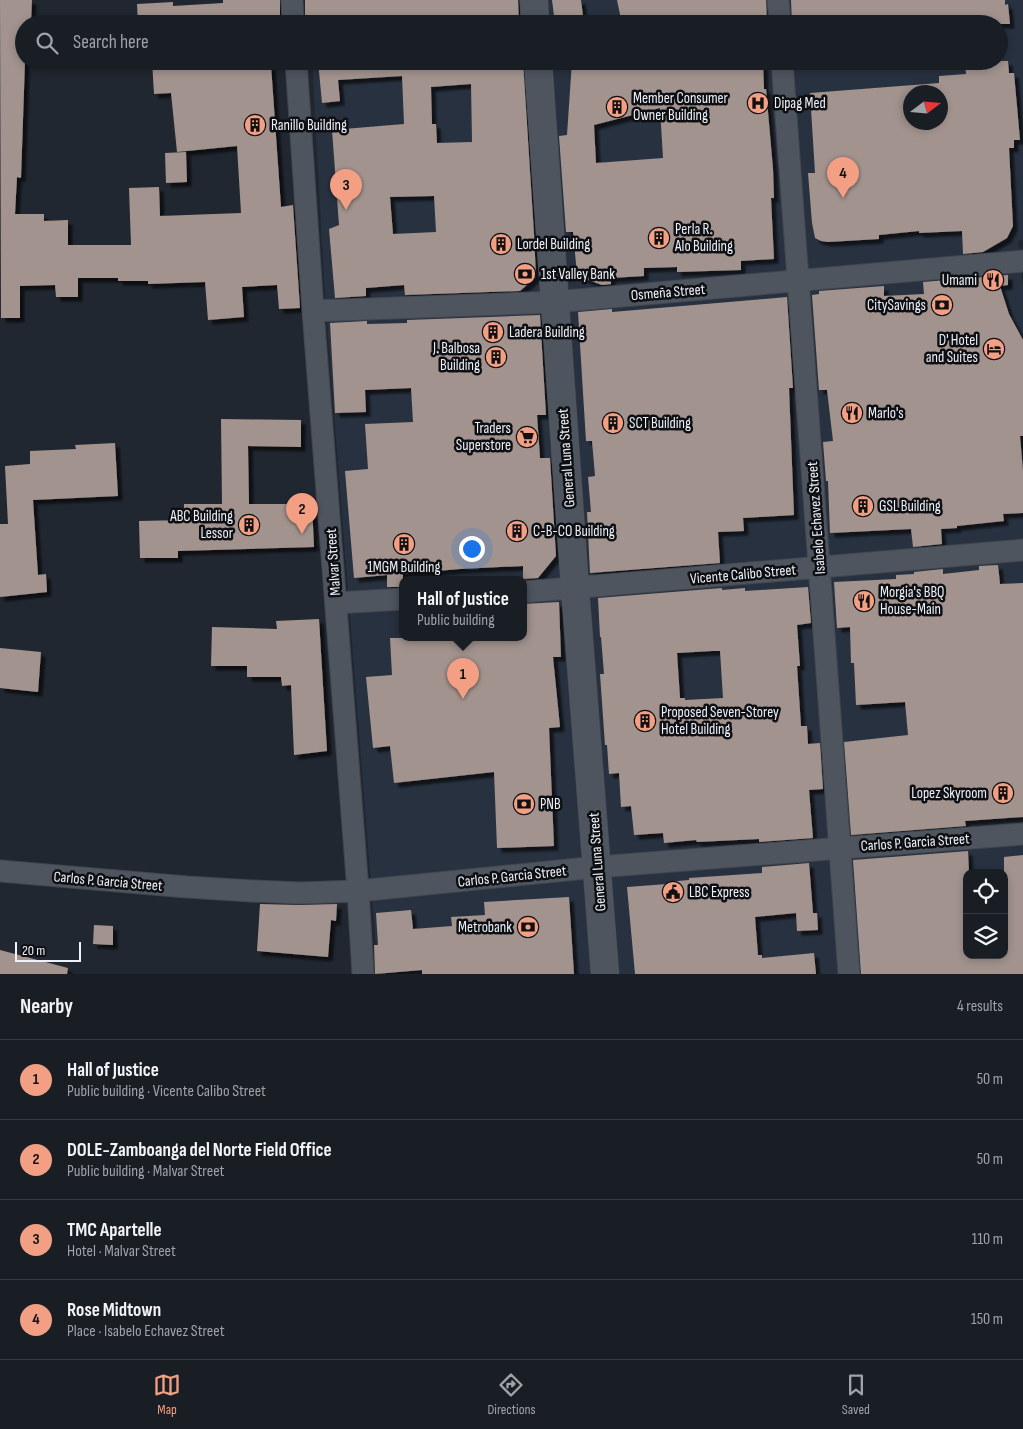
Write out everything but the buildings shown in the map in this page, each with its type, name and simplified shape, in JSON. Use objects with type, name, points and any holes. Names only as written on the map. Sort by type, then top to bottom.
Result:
[{"type":"street","points":[[292,0],[293,15]]},
{"type":"street","points":[[534,0],[535,15]]},
{"type":"street","points":[[778,0],[779,15]]},
{"type":"street","name":"Malvar Street","points":[[297,70],[363,974]]},
{"type":"street","name":"General Luna Street","points":[[539,70],[575,588],[605,974]]},
{"type":"street","name":"Isabelo Echavez Street","points":[[783,70],[849,974]]},
{"type":"street","name":"Osmeña Street","points":[[313,311],[554,302],[1023,261]]},
{"type":"street","name":"Vicente Calibo Street","points":[[527,592],[1023,550]]},
{"type":"street","points":[[336,603],[399,599]]},
{"type":"street","name":"Carlos P. Garcia Street","points":[[0,871],[178,887],[252,891],[358,891],[597,867],[1023,834]]},
{"type":"shaded area","points":[[308,0],[1023,0],[1023,240],[1018,241],[1023,286],[1023,974],[378,974],[325,298],[312,70],[1008,70],[1008,15],[309,15]]},
{"type":"place","name":"Dipag Med","points":[[758,103]]},
{"type":"place","name":"Member Consumer Owner Building","points":[[617,107]]},
{"type":"place","name":"Ranillo Building","points":[[255,125]]},
{"type":"place","name":"Rose Midtown","points":[[843,198]]},
{"type":"place","name":"TMC Apartelle","points":[[346,210]]},
{"type":"place","name":"Perla R. Alo Building","points":[[659,238]]},
{"type":"place","name":"Lordel Building","points":[[501,244]]},
{"type":"place","name":"1st Valley Bank","points":[[525,274]]},
{"type":"place","name":"Umami","points":[[993,280]]},
{"type":"place","name":"CitySavings","points":[[942,305]]},
{"type":"place","name":"Ladera Building","points":[[493,332]]},
{"type":"place","name":"D' Hotel and Suites","points":[[994,349]]},
{"type":"place","name":"J. Balbosa Building","points":[[496,357]]},
{"type":"place","name":"Marlo's","points":[[852,413]]},
{"type":"place","name":"SCT Building","points":[[613,423]]},
{"type":"place","name":"Traders Superstore","points":[[527,437]]},
{"type":"place","name":"GSL Building","points":[[863,506]]},
{"type":"place","name":"ABC Building Lessor","points":[[249,525]]},
{"type":"place","name":"C-B-CO Building","points":[[517,531]]},
{"type":"place","name":"DOLE-Zamboanga del Norte Field Office","points":[[302,534]]},
{"type":"place","name":"1MGM Building","points":[[404,544]]},
{"type":"place","name":"Morgia's BBQ House-Main","points":[[864,601]]},
{"type":"place","name":"Hall of Justice","points":[[463,699]]},
{"type":"place","name":"Proposed Seven-Storey Hotel Building","points":[[645,721]]},
{"type":"place","name":"Lopez Skyroom","points":[[1003,793]]},
{"type":"place","name":"PNB","points":[[524,804]]},
{"type":"place","name":"LBC Express","points":[[673,892]]},
{"type":"place","name":"Metrobank","points":[[528,927]]}]
